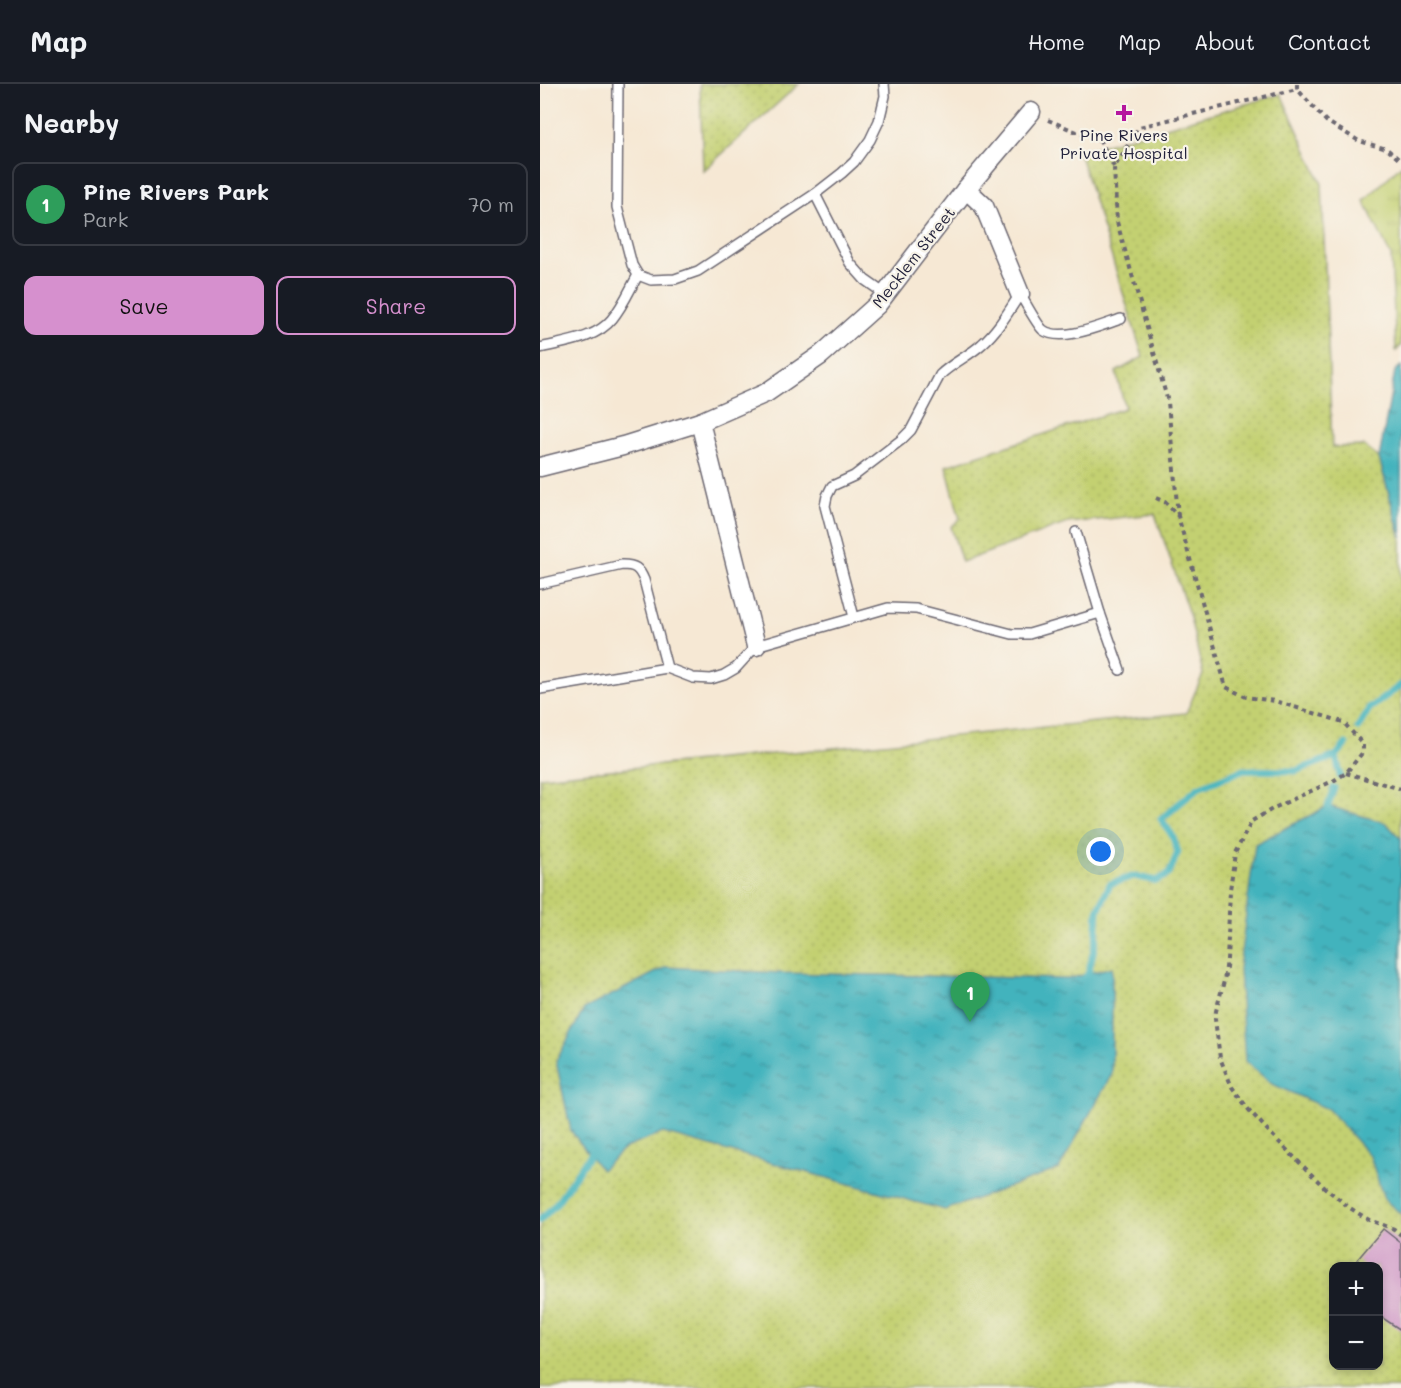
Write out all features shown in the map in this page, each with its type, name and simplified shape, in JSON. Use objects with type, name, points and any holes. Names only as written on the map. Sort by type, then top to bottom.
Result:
[{"type":"street","name":"Mecklem Street","points":[[540,467],[623,446],[700,422],[766,393],[821,355],[877,305],[966,189],[1031,112]]},
{"type":"street","points":[[966,189],[984,206],[1020,294]]},
{"type":"street","points":[[700,422],[756,646]]},
{"type":"lane","points":[[618,84],[617,207],[633,265],[638,275],[651,280],[675,279],[698,271],[815,194],[854,162],[870,140],[879,121],[885,96],[885,84]]},
{"type":"lane","points":[[815,194],[850,263],[865,280],[885,294]]},
{"type":"lane","points":[[540,348],[589,335],[604,327],[613,318],[638,275]]},
{"type":"lane","points":[[854,617],[825,506],[832,486],[854,476],[906,435],[940,375],[945,369],[982,345],[1020,294],[1043,329],[1054,335],[1069,335],[1121,319]]},
{"type":"lane","points":[[1076,532],[1120,670]]},
{"type":"lane","points":[[540,584],[622,565],[632,565],[640,571],[644,580],[667,668]]},
{"type":"lane","points":[[540,689],[667,668],[693,678],[711,679],[736,668],[756,646],[888,608],[916,609],[1012,634],[1029,634],[1100,613]]},
{"type":"path","points":[[1114,168],[1139,127],[1297,86],[1326,121],[1359,141],[1387,149],[1401,161]]},
{"type":"path","points":[[1031,112],[1101,142],[1114,168],[1117,222],[1168,402],[1178,516],[1226,687],[1246,697],[1275,701],[1343,722],[1363,744],[1363,752],[1346,772],[1333,781],[1274,808],[1252,821],[1235,854],[1230,890],[1227,960],[1216,1011],[1216,1030],[1220,1058],[1232,1087],[1272,1136],[1324,1187],[1350,1208],[1401,1235]]},
{"type":"path","points":[[1156,498],[1165,502],[1178,516]]},
{"type":"path","points":[[1346,772],[1401,789]]},
{"type":"green space","points":[[700,84],[799,84],[703,171]]},
{"type":"green space","points":[[1281,94],[1322,184],[1332,447],[1364,446],[1379,458],[1401,538],[1401,1388],[540,1388],[540,777],[1186,713],[1203,674],[1190,617],[1155,514],[1067,523],[962,562],[951,527],[960,519],[946,466],[1125,408],[1116,372],[1143,357],[1079,152]]},
{"type":"green space","points":[[1401,165],[1401,346],[1396,351],[1391,256],[1364,201]]},
{"type":"water","points":[[1401,366],[1401,538],[1379,458],[1395,371]]},
{"type":"water","points":[[1328,806],[1386,823],[1401,839],[1401,1214],[1384,1199],[1370,1156],[1328,1109],[1272,1084],[1245,1061],[1239,969],[1255,844]]},
{"type":"water","points":[[666,967],[782,973],[1068,979],[1112,967],[1112,1074],[1059,1169],[945,1210],[663,1133],[625,1148],[601,1170],[571,1131],[556,1061],[584,1009]]},
{"type":"building","points":[[1383,1229],[1401,1243],[1401,1330],[1383,1318],[1383,1262],[1357,1260]]},
{"type":"waterway","points":[[1358,728],[1369,709],[1401,685]]},
{"type":"waterway","points":[[1083,980],[1088,974],[1096,940],[1098,911],[1110,884],[1134,876],[1156,881],[1169,874],[1178,852],[1172,835],[1161,819],[1198,788],[1243,770],[1296,771],[1336,756],[1346,744]]},
{"type":"waterway","points":[[1336,756],[1340,776]]},
{"type":"waterway","points":[[1328,813],[1334,788]]},
{"type":"waterway","points":[[540,1220],[555,1205],[593,1150]]},
{"type":"place","name":"Pine Rivers Private Hospital","points":[[1124,113]]},
{"type":"place","name":"Pine Rivers Park","points":[[970,1022]]}]
